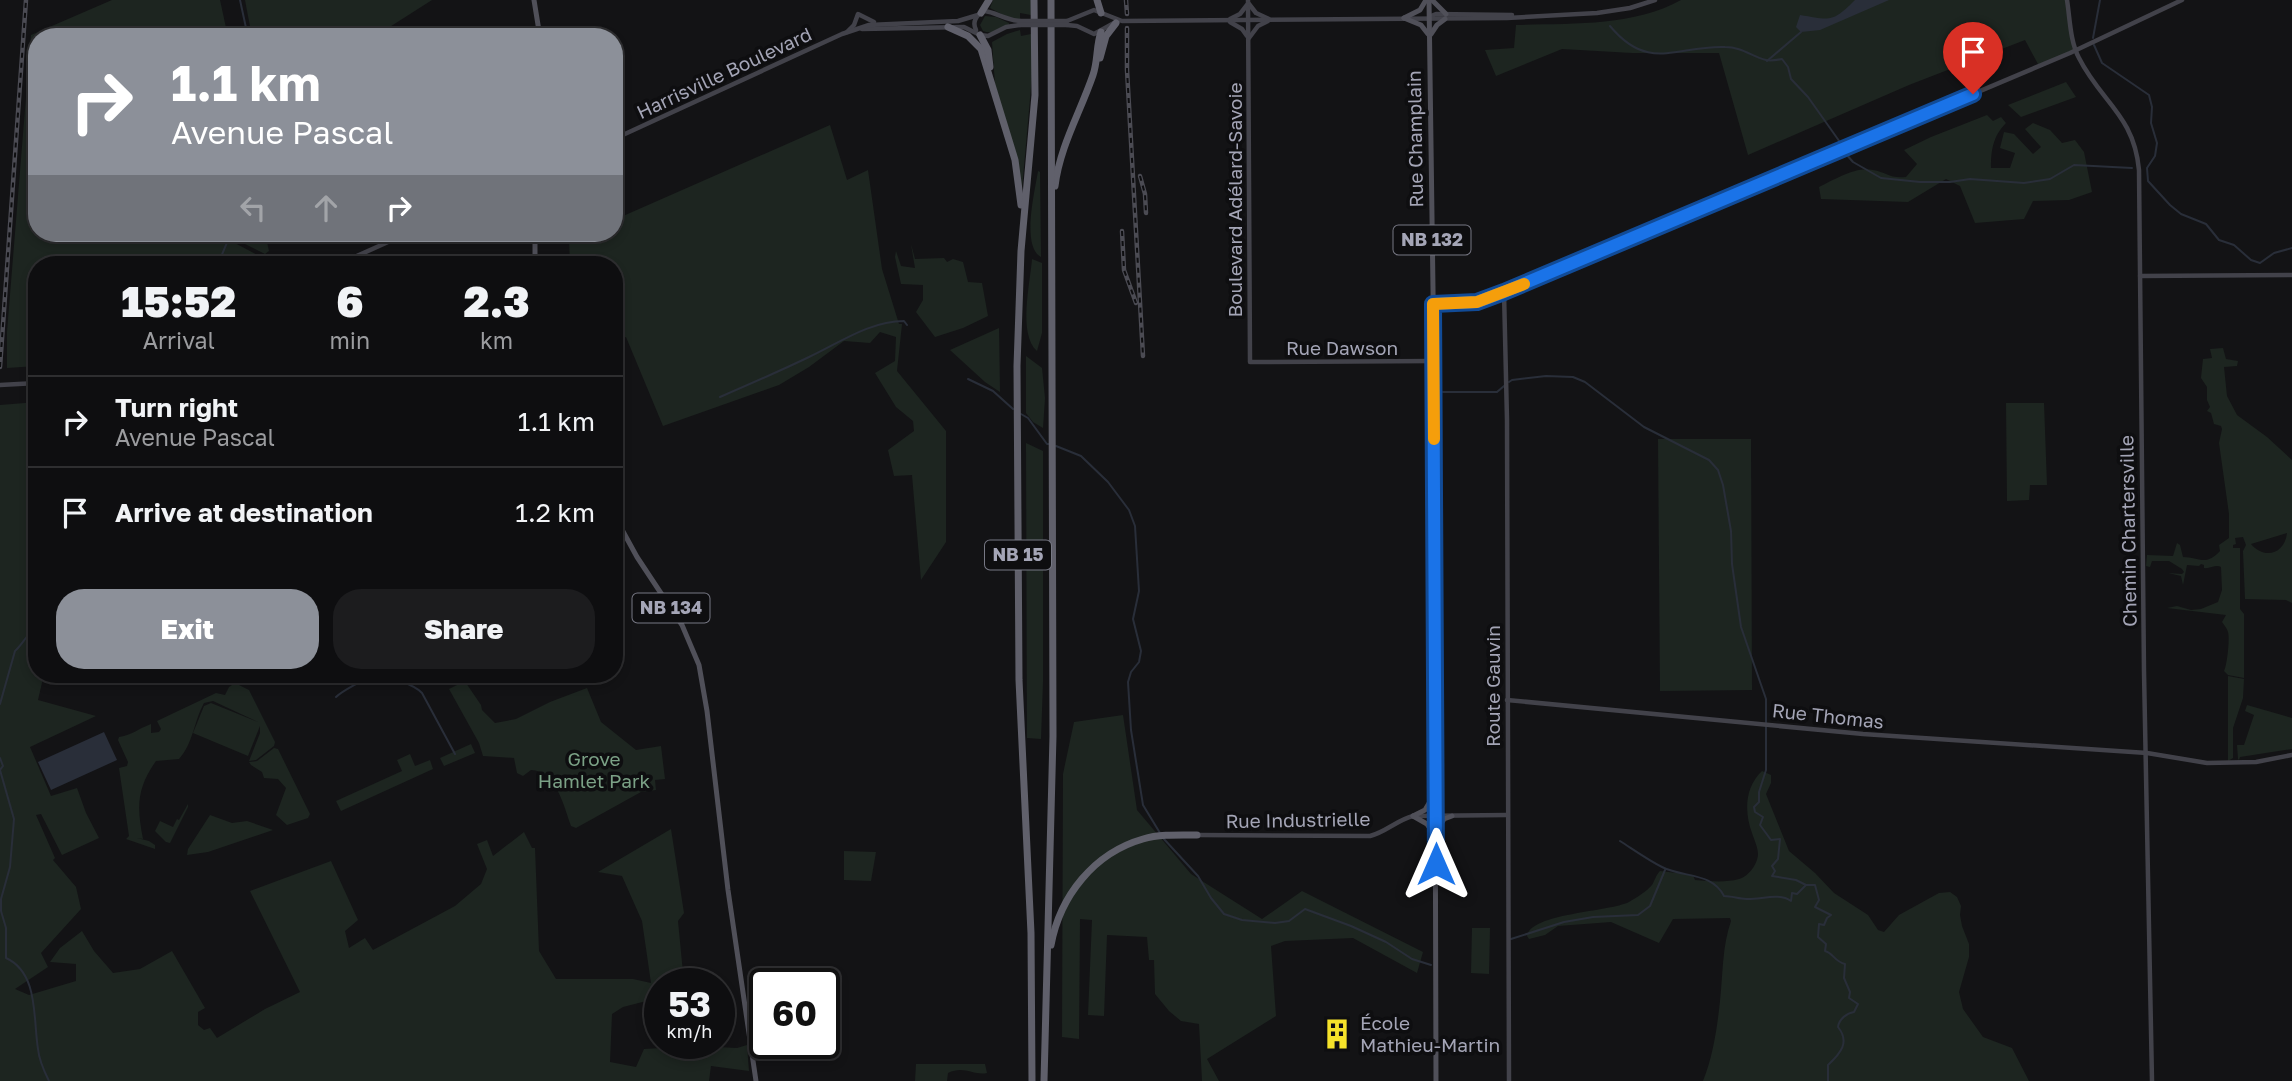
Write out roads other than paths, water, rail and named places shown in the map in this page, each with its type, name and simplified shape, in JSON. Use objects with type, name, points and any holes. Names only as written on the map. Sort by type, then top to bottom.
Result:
[{"type":"highway","points":[[979,14],[989,0]]},
{"type":"highway","name":"NB 15","points":[[1031,1081],[1031,933],[1019,680],[1017,366],[1021,251],[1035,95],[1034,0]]},
{"type":"highway","name":"NB 15","points":[[1044,1081],[1053,736],[1051,0]]},
{"type":"highway","points":[[1097,0],[1101,13]]},
{"type":"highway","points":[[1052,260],[1058,164],[1095,72],[1106,36],[1119,22]]},
{"type":"highway","points":[[948,27],[968,36],[981,50],[1017,170],[1021,194],[1021,251]]},
{"type":"highway","points":[[1095,72],[1097,43],[1101,32]]},
{"type":"highway","points":[[979,34],[988,50],[991,81]]},
{"type":"highway","points":[[1046,969],[1055,928],[1066,900],[1078,882],[1099,863],[1142,839],[1161,835],[1197,835]]},
{"type":"main road","points":[[534,0],[539,28]]},
{"type":"main road","points":[[1429,0],[1445,17],[1429,37],[1421,25],[1405,18],[1420,10],[1429,0]]},
{"type":"main road","name":"NB 132","points":[[1429,0],[1429,37]]},
{"type":"main road","name":"Rue Champlain","points":[[1429,37],[1434,362],[1436,1081]]},
{"type":"main road","name":"NB 134","points":[[623,532],[636,557],[682,625],[699,665],[756,1081]]},
{"type":"main road","points":[[1436,790],[1429,806],[1413,816],[1427,824],[1436,838]]},
{"type":"main road","points":[[1436,838],[1440,824],[1452,816]]},
{"type":"street","points":[[1067,23],[1091,11],[1119,22],[1405,18],[1436,14],[1445,17],[1507,14],[1517,16],[1597,13],[1630,8],[1655,0]]},
{"type":"street","name":"Chemin Chartersville","points":[[2067,0],[2075,51],[2090,78],[2121,115],[2135,144],[2138,163],[2152,1081]]},
{"type":"street","points":[[1433,304],[1477,302],[1504,292],[2075,51],[2182,0]]},
{"type":"street","points":[[1226,20],[1239,16],[1248,2],[1256,13],[1270,20]]},
{"type":"street","name":"Boulevard Adélard-Savoie","points":[[1248,2],[1250,362]]},
{"type":"street","points":[[846,33],[869,25],[958,21],[988,11],[1006,20],[1020,23],[1067,23],[1094,34],[1119,22]]},
{"type":"street","points":[[1101,13],[1105,24],[1101,32]]},
{"type":"street","points":[[846,33],[854,25],[858,14],[881,24]]},
{"type":"street","points":[[979,14],[974,25],[979,34]]},
{"type":"street","points":[[1226,20],[1242,29],[1248,38],[1256,27],[1270,20]]},
{"type":"street","points":[[862,28],[964,27],[988,36],[1020,23]]},
{"type":"street","name":"Harrisville Boulevard","points":[[623,135],[846,33]]},
{"type":"street","points":[[357,256],[388,242]]},
{"type":"street","points":[[2140,276],[2292,275]]},
{"type":"street","name":"Route Gauvin","points":[[1504,292],[1507,420],[1509,1081]]},
{"type":"street","name":"Rue Dawson","points":[[1250,362],[1434,362]]},
{"type":"street","points":[[0,385],[28,384]]},
{"type":"street","name":"Rue Thomas","points":[[1507,700],[1876,735],[2147,754],[2224,764],[2256,762],[2292,755]]},
{"type":"street","name":"Rue Industrielle","points":[[1197,835],[1370,836],[1413,816],[1507,815]]},
{"type":"waterway","points":[[240,0],[246,28]]},
{"type":"waterway","points":[[2093,38],[2100,0]]},
{"type":"waterway","points":[[1610,26],[1624,40],[1651,53],[1731,47],[1766,60],[1782,59],[1788,67],[1791,79],[1808,97],[1842,145]]},
{"type":"waterway","points":[[1767,61],[1801,32]]},
{"type":"waterway","points":[[2094,45],[2102,63],[2149,95],[2152,107],[2151,123],[2157,143],[2155,156],[2147,168],[2148,181],[2170,205],[2181,214],[2206,224],[2219,240],[2234,245],[2251,260],[2260,263],[2274,253],[2292,248]]},
{"type":"waterway","points":[[1846,154],[1853,162],[1881,178],[1920,182],[1970,179],[2024,183],[2050,179],[2074,165],[2132,168]]},
{"type":"waterway","points":[[221,256],[227,242]]},
{"type":"waterway","points":[[720,397],[867,329],[891,322],[904,321],[907,325]]},
{"type":"waterway","points":[[1509,382],[1546,376],[1573,377],[1585,382],[1644,427],[1709,460],[1718,470],[1731,531],[1732,564],[1741,627],[1766,699],[1766,770],[1759,792],[1759,802],[1754,807],[1755,812],[1763,817],[1760,825],[1771,840],[1780,839],[1778,859],[1772,866],[1775,871],[1772,876],[1796,880],[1806,885]]},
{"type":"waterway","points":[[968,379],[993,391],[1013,409]]},
{"type":"waterway","points":[[1443,392],[1497,392],[1504,386]]},
{"type":"waterway","points":[[1021,414],[1028,418],[1047,444],[1050,444]]},
{"type":"waterway","points":[[1056,446],[1081,456],[1108,482],[1129,510],[1135,526],[1139,591],[1133,619],[1141,651],[1139,662],[1131,672],[1128,682],[1131,730],[1143,805],[1160,833]]},
{"type":"waterway","points":[[0,704],[15,651],[28,636]]},
{"type":"waterway","points":[[336,697],[358,683]]},
{"type":"waterway","points":[[404,683],[422,693],[455,754]]},
{"type":"waterway","points":[[0,758],[3,766],[0,770],[14,819],[10,867],[1,899],[6,928],[6,958],[17,965],[29,985],[39,1053],[49,1081]]},
{"type":"waterway","points":[[1163,838],[1198,876],[1224,914],[1242,920],[1275,923],[1289,921],[1305,909],[1351,926],[1386,942],[1412,959],[1431,965]]},
{"type":"waterway","points":[[1620,841],[1662,867],[1705,879],[1719,888],[1724,896],[1746,899],[1781,897],[1791,901],[1792,893],[1797,894],[1806,885],[1815,885],[1819,900],[1815,907],[1831,915],[1824,925],[1819,924],[1818,937],[1826,944],[1825,951],[1845,964],[1844,978],[1850,992],[1849,998],[1858,1004],[1854,1012],[1844,1017],[1839,1024],[1844,1042],[1840,1052],[1828,1065],[1828,1081]]},
{"type":"waterway","points":[[1511,939],[1564,922],[1593,917],[1638,915],[1650,906],[1665,870]]},
{"type":"railway","points":[[0,367],[26,0]]},
{"type":"railway","points":[[1126,0],[1127,14]]},
{"type":"railway","points":[[1127,28],[1143,356]]},
{"type":"railway","points":[[1140,176],[1146,213]]},
{"type":"railway","points":[[1122,231],[1124,270],[1136,303]]},
{"type":"place","name":"École Mathieu-Martin","points":[[1337,1034]]},
{"type":"park label","name":"Grove Hamlet Park","points":[[594,770]]}]
